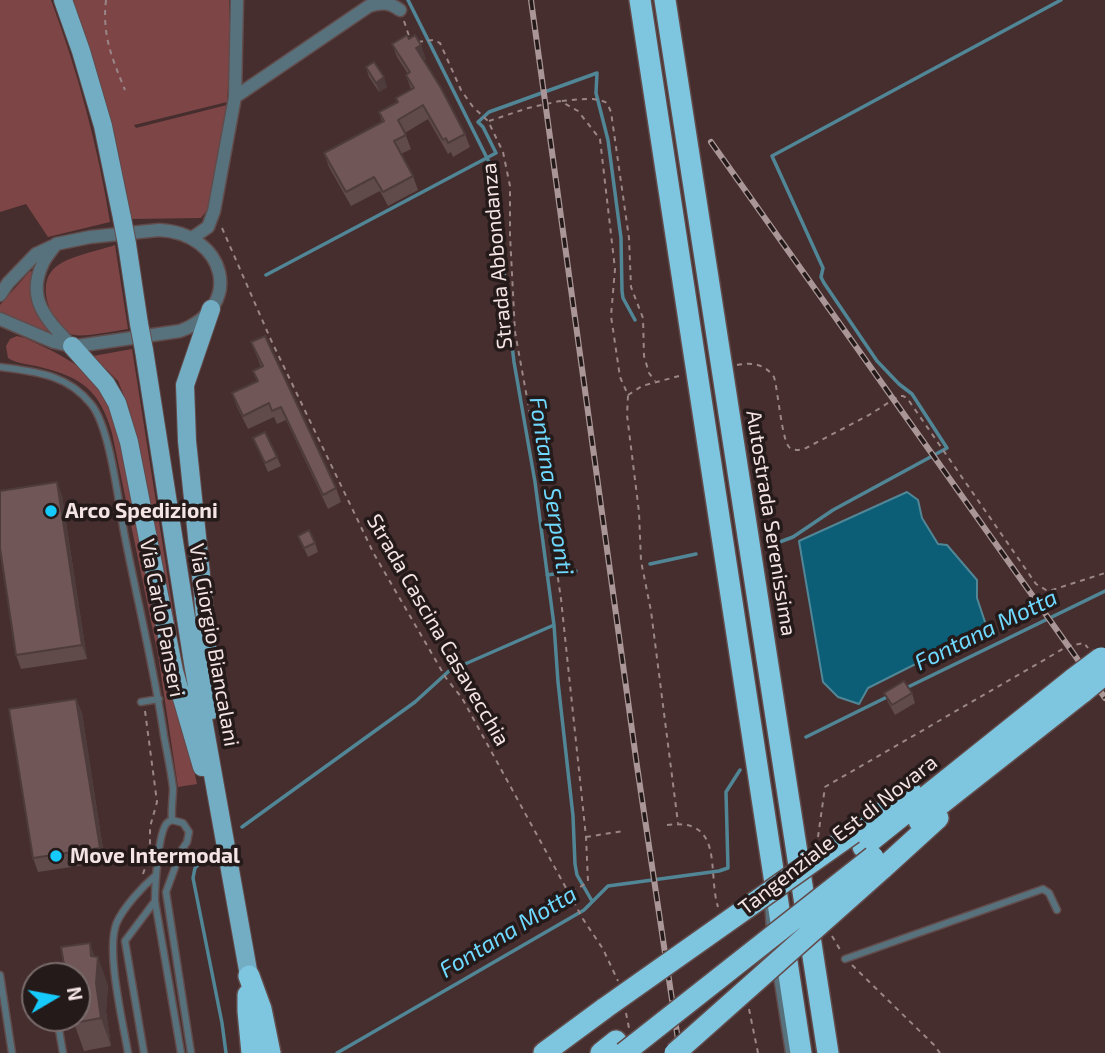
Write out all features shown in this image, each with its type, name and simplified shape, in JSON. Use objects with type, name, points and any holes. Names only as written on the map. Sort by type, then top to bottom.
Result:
[{"type":"highway","points":[[640,0],[801,1053]]},
{"type":"highway","name":"Autostrada Serenissima","points":[[666,0],[828,1053]]},
{"type":"highway","name":"Tangenziale Est di Novara","points":[[614,1049],[1025,729],[1104,662]]},
{"type":"highway","points":[[544,1053],[606,1009],[868,851],[1025,729]]},
{"type":"highway","points":[[675,1053],[868,851]]},
{"type":"highway","points":[[248,976],[252,1053]]},
{"type":"highway","points":[[248,976],[261,1009],[270,1053]]},
{"type":"main road","name":"Via Giorgio Biancalani","points":[[62,0],[81,51],[110,153],[127,244],[193,663],[261,1053]]},
{"type":"main road","points":[[211,309],[185,384],[187,441],[211,704],[228,852]]},
{"type":"main road","points":[[72,346],[106,384],[117,403],[128,442],[174,671],[228,852]]},
{"type":"street","points":[[192,238],[208,227],[214,211],[235,97],[237,0]]},
{"type":"street","points":[[235,97],[369,6],[391,4],[400,10]]},
{"type":"street","points":[[0,295],[4,283],[36,254],[57,244],[90,237],[159,230],[185,234],[212,254],[219,270],[217,300],[211,309],[190,327],[180,331],[72,346],[2,322]]},
{"type":"street","points":[[57,244],[43,262],[37,285],[37,299],[43,313],[72,346]]},
{"type":"lane","name":"Via Carlo Panseri","points":[[0,367],[54,376],[84,396],[99,416],[159,699],[173,789],[172,820],[165,826],[155,876],[155,901],[181,1053]]},
{"type":"lane","points":[[142,702],[159,699]]},
{"type":"lane","points":[[764,811],[769,924],[789,1053]]},
{"type":"lane","name":"Via Carlo Panseri","points":[[172,820],[183,823],[189,832],[166,892],[191,1053]]},
{"type":"lane","points":[[128,1053],[112,936],[117,921],[155,876]]},
{"type":"lane","points":[[845,958],[1042,889],[1049,893],[1057,910]]},
{"type":"lane","points":[[144,1053],[125,941],[155,901]]},
{"type":"lane","points":[[0,975],[12,1053]]},
{"type":"lane","points":[[817,979],[836,1053]]},
{"type":"lane","points":[[59,1032],[63,1053]]},
{"type":"path","points":[[106,0],[105,23],[109,51],[125,90]]},
{"type":"path","name":"Strada Abbondanza","points":[[400,10],[409,38],[418,43],[433,40],[440,43],[461,90],[487,120],[503,152],[510,186],[515,332],[557,569],[586,836],[588,881],[569,892]]},
{"type":"path","points":[[487,120],[560,101],[593,99],[607,103],[611,113],[629,238],[631,287],[643,318],[644,356],[654,381]]},
{"type":"path","points":[[560,101],[578,111],[600,139],[615,269],[611,316],[620,377],[628,395],[627,415],[642,561],[651,611],[678,823]]},
{"type":"path","name":"Strada Cascina Casavecchia","points":[[214,211],[271,341],[374,554],[446,678],[462,698],[569,892]]},
{"type":"path","points":[[736,365],[760,365],[774,377],[784,435],[787,446],[792,450],[806,449],[893,399],[903,396],[911,402],[1036,584],[1046,590],[1052,590],[1105,573]]},
{"type":"path","points":[[628,395],[654,381],[679,376]]},
{"type":"path","points":[[140,880],[150,851],[150,827],[157,802],[142,702]]},
{"type":"path","points":[[667,825],[678,823],[697,828],[705,835],[713,876]]},
{"type":"path","points":[[586,836],[623,831]]},
{"type":"path","points":[[569,892],[582,917]]},
{"type":"path","points":[[748,1005],[758,1053]]},
{"type":"shaded area","points":[[0,0],[51,0],[86,110],[110,222],[48,237],[26,204],[0,212]]},
{"type":"shaded area","points":[[71,0],[229,0],[227,102],[134,125],[136,128],[227,105],[208,209],[201,218],[130,219]]},
{"type":"shaded area","points":[[115,245],[128,329],[86,335],[66,332],[49,308],[47,279],[56,267],[71,258]]},
{"type":"shaded area","points":[[30,271],[34,272],[31,290],[33,303],[48,330],[46,333],[0,313],[0,305]]},
{"type":"shaded area","points":[[17,336],[72,362],[92,378],[110,403],[120,436],[197,784],[178,787],[158,655],[112,433],[102,406],[78,381],[55,371],[8,358],[6,346],[10,339]]},
{"type":"shaded area","points":[[132,349],[179,649],[129,408],[118,381],[93,356]]},
{"type":"water","points":[[907,492],[918,500],[922,518],[938,544],[947,545],[977,580],[977,598],[987,628],[868,688],[859,704],[838,697],[823,682],[799,541]]},
{"type":"building","points":[[407,35],[409,39],[415,35],[421,45],[416,48],[465,134],[448,143],[446,138],[443,140],[423,105],[398,120],[406,135],[394,141],[413,176],[383,192],[374,177],[346,192],[324,153],[384,121],[379,112],[398,102],[396,98],[414,88],[406,75],[410,72],[392,44]]},
{"type":"building","points":[[374,62],[384,77],[376,83],[366,67]]},
{"type":"building","points":[[265,336],[336,488],[323,495],[281,407],[272,411],[269,403],[243,416],[232,393],[258,381],[253,371],[263,366],[251,342]]},
{"type":"building","points":[[265,432],[277,457],[265,463],[253,438]]},
{"type":"building","points":[[57,482],[82,645],[16,655],[0,548],[0,491]]},
{"type":"building","points":[[309,530],[315,543],[304,548],[298,536]]},
{"type":"building","points":[[904,681],[912,693],[892,705],[884,693]]},
{"type":"building","points":[[76,699],[100,848],[33,858],[9,709]]},
{"type":"building","points":[[90,943],[91,956],[98,957],[96,983],[101,1018],[91,1020],[91,962],[64,962],[61,947]]},
{"type":"waterway","name":"Fontana Serponti","points":[[242,827],[415,702],[449,671],[554,625],[535,482],[514,362],[492,168],[408,0]]},
{"type":"waterway","points":[[777,543],[793,537],[833,510],[947,448],[912,394],[877,361],[824,283],[821,277],[823,268],[772,156],[1061,0]]},
{"type":"waterway","points":[[266,275],[496,153],[478,122],[489,112],[597,73],[596,93],[608,140],[621,238],[623,298],[635,320]]},
{"type":"waterway","points":[[650,564],[696,554]]},
{"type":"waterway","points":[[547,575],[576,571]]},
{"type":"waterway","name":"Fontana Motta","points":[[906,688],[1105,591]]},
{"type":"waterway","points":[[554,625],[573,816],[575,864],[577,875],[592,901]]},
{"type":"waterway","name":"Fontana Motta","points":[[806,737],[889,696]]},
{"type":"waterway","name":"Fontana Motta","points":[[337,1053],[584,910],[608,886],[728,868],[726,792],[740,770]]},
{"type":"waterway","name":"Fontana Serponti","points":[[206,856],[195,868],[193,878],[226,1053]]},
{"type":"railway","points":[[531,0],[637,766],[680,1053]]},
{"type":"railway","points":[[711,142],[1105,698]]},
{"type":"place","name":"Arco Spedizioni","points":[[51,511]]},
{"type":"place","name":"Move Intermodal","points":[[56,856]]}]
